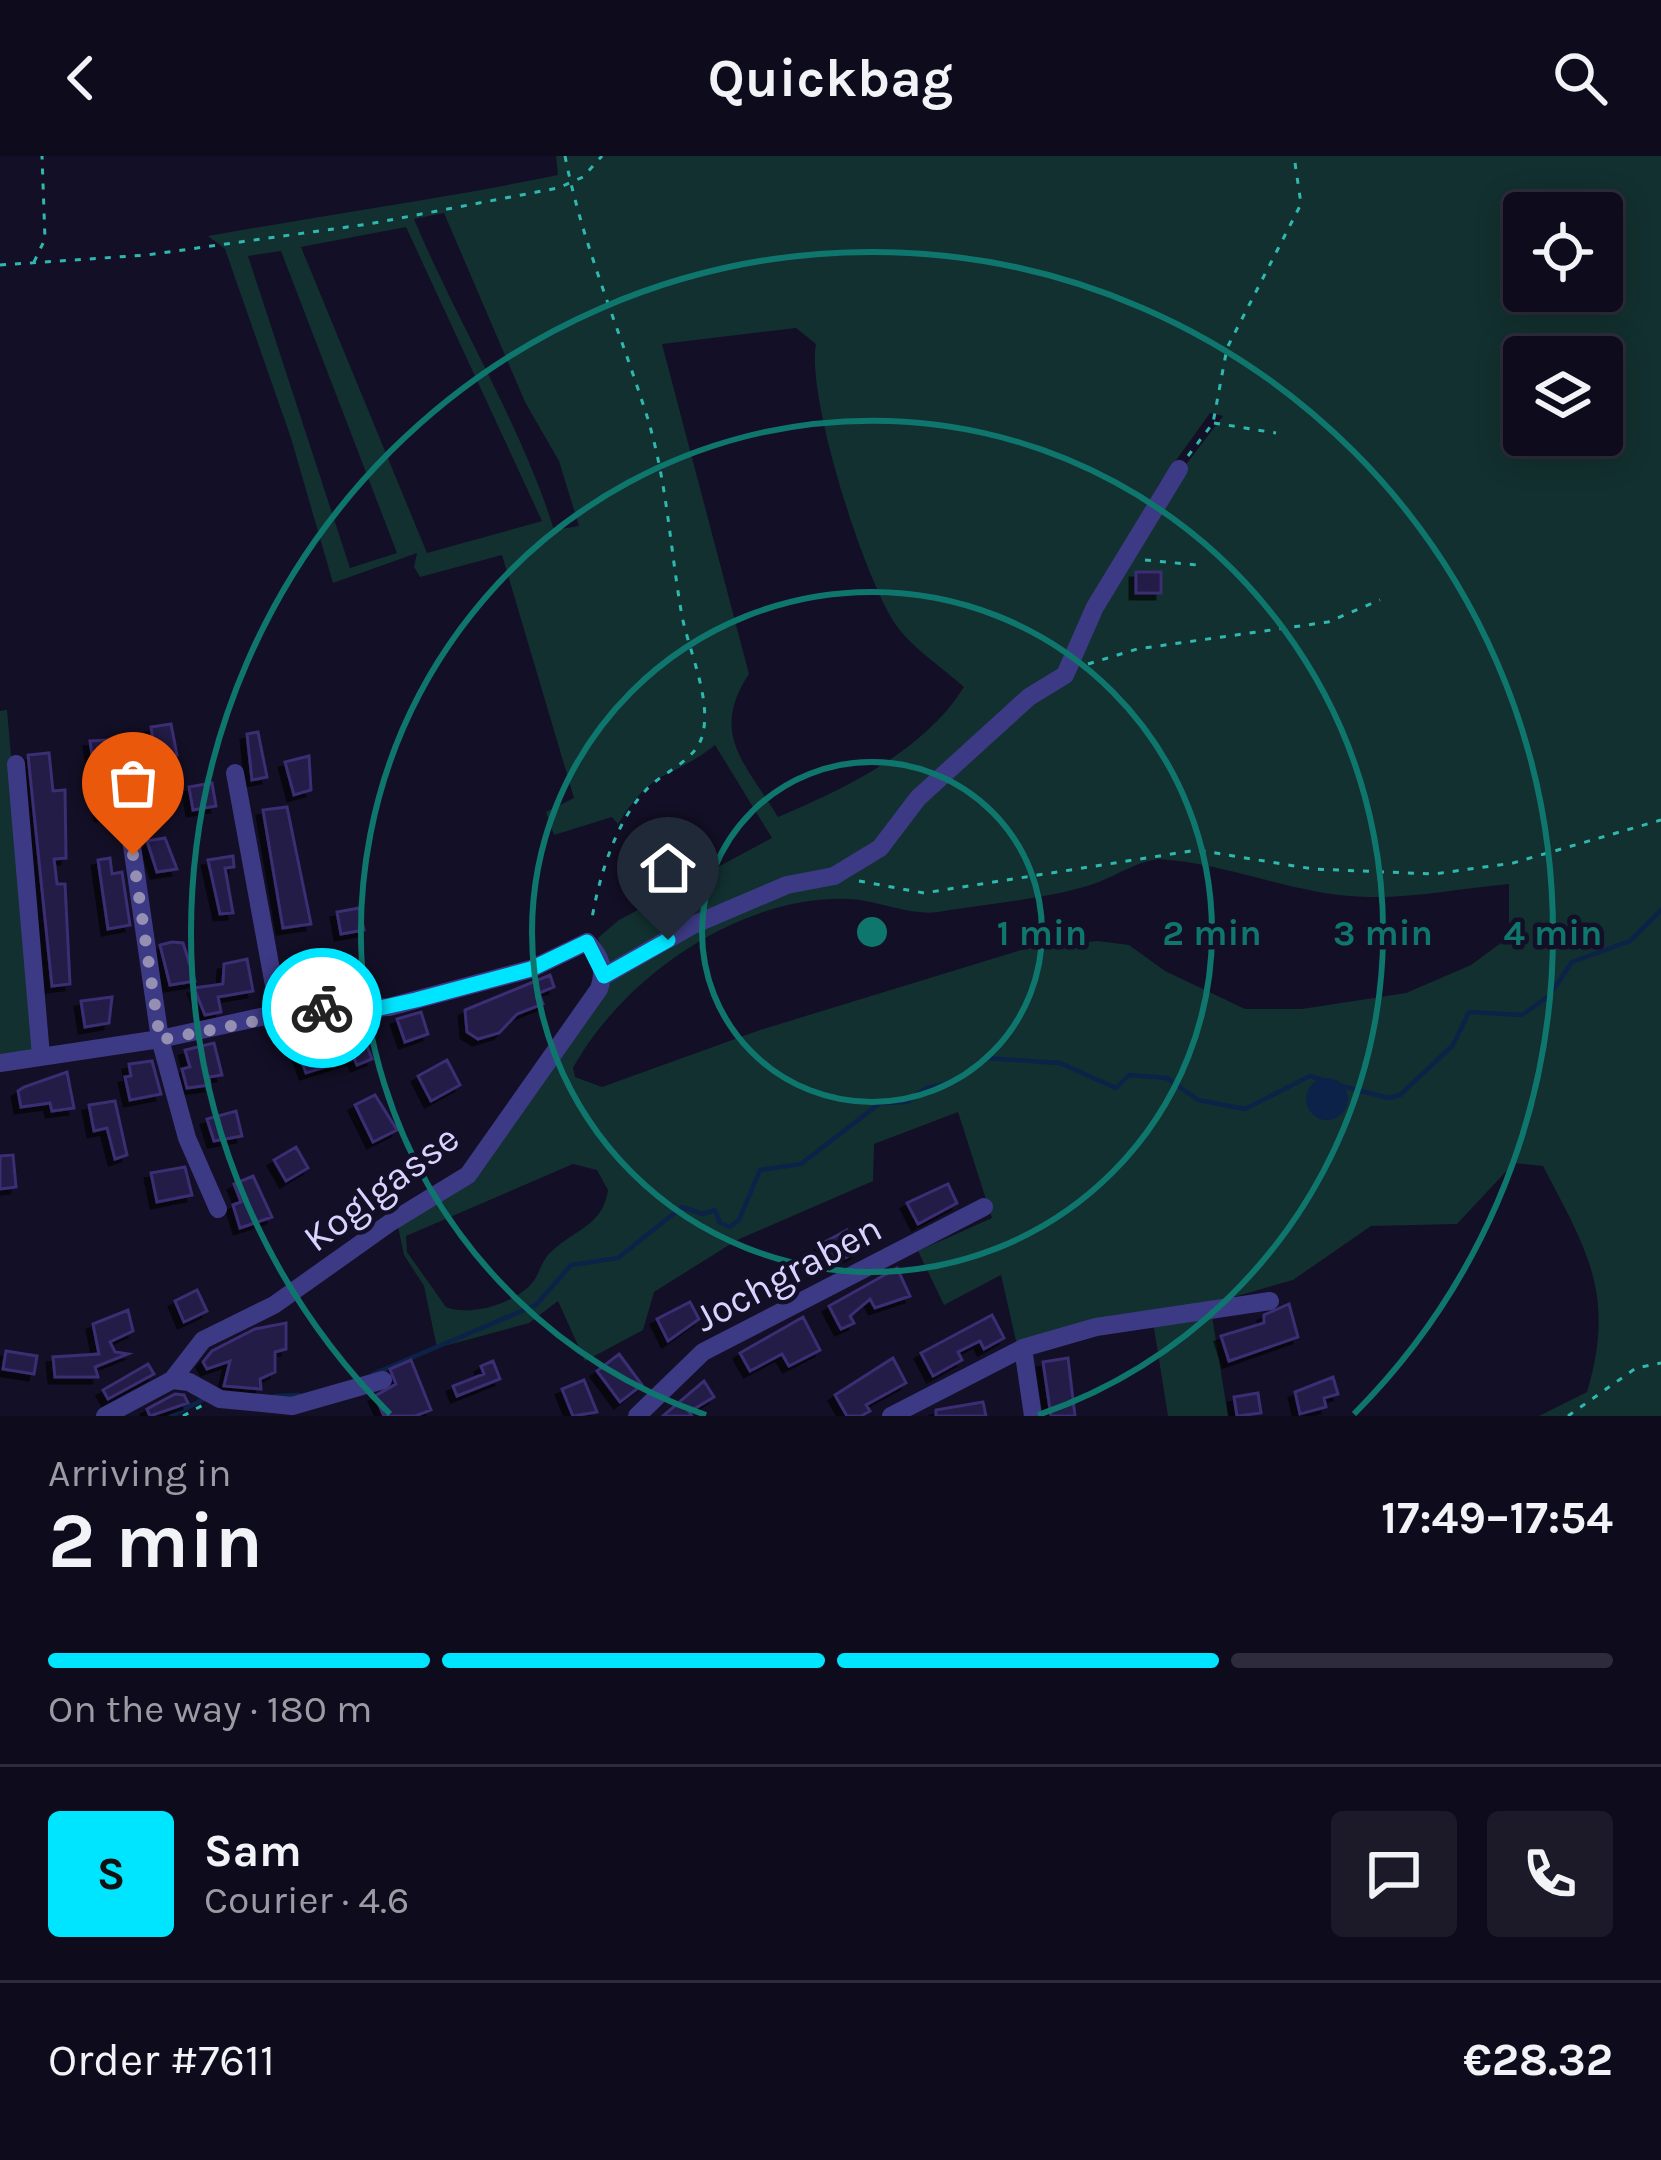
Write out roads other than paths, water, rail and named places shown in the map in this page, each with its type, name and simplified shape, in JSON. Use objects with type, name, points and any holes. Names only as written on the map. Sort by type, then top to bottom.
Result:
[{"type":"street","points":[[0,1063],[160,1040],[279,1013],[389,1006],[531,969],[587,942],[604,976],[741,902],[834,876],[880,848],[918,798],[1030,697],[1065,676],[1095,608],[1179,469]]},
{"type":"street","points":[[120,763],[160,1040],[187,1138],[218,1209]]},
{"type":"street","points":[[16,764],[41,1057]]},
{"type":"street","points":[[235,773],[279,1013]]},
{"type":"street","name":"Koglgasse","points":[[105,1416],[172,1380],[203,1340],[274,1305],[377,1231],[468,1175],[573,1030],[604,976]]},
{"type":"street","name":"Jochgraben","points":[[637,1416],[704,1352],[984,1207]]},
{"type":"street","points":[[891,1416],[1023,1348],[1096,1327],[1270,1300]]},
{"type":"street","points":[[1023,1348],[1033,1416]]},
{"type":"street","points":[[172,1380],[188,1382],[220,1399],[292,1406],[383,1380]]},
{"type":"water","points":[[1327,1078],[1342,1084],[1348,1099],[1342,1114],[1327,1120],[1312,1114],[1306,1099],[1312,1084]]},
{"type":"waterway","points":[[1342,1086],[1389,1098],[1400,1095],[1453,1045],[1469,1012],[1522,1015],[1549,996],[1572,962],[1630,941],[1661,910]]},
{"type":"waterway","points":[[373,1374],[536,1305],[571,1265],[618,1258],[682,1207],[703,1214],[715,1210],[720,1223],[730,1227],[739,1220],[760,1170],[801,1164],[880,1103],[907,1102],[926,1088],[955,1082],[985,1058],[1060,1063],[1116,1088],[1129,1075],[1167,1078],[1198,1100],[1245,1109],[1310,1076],[1325,1081]]},
{"type":"waterway","points":[[275,1396],[299,1395]]},
{"type":"waterway","points":[[171,1416],[206,1398]]}]
